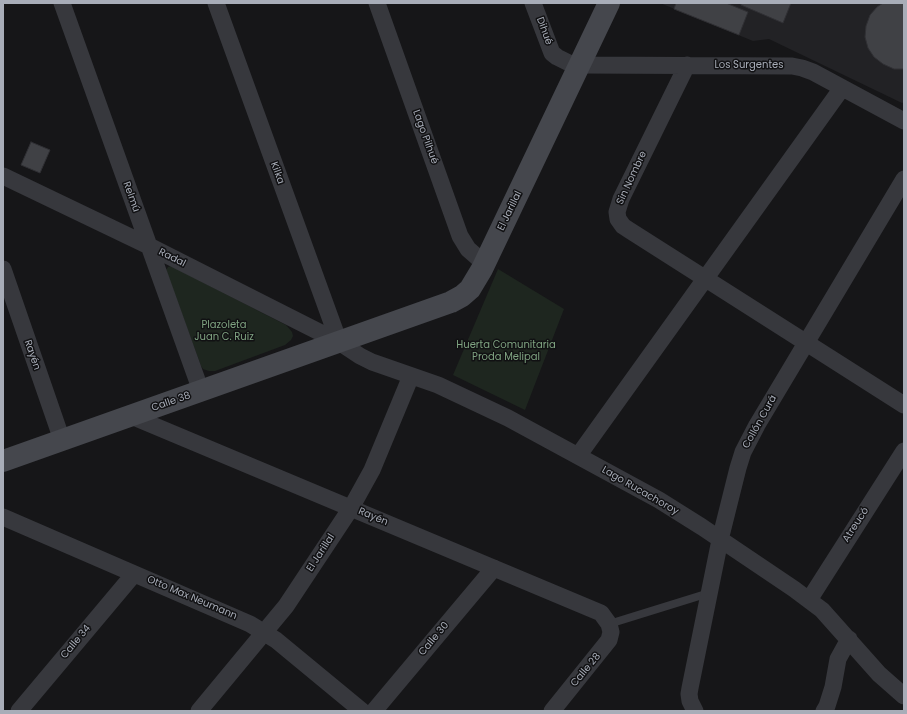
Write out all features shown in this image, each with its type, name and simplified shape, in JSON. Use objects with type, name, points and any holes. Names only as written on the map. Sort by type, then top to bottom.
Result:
[{"type":"street","name":"Relmú","points":[[62,3],[201,391]]},
{"type":"street","name":"Kilka","points":[[216,3],[339,342]]},
{"type":"street","name":"Lago Pilhué","points":[[377,3],[460,236],[468,249],[484,263]]},
{"type":"street","name":"Dihué","points":[[533,3],[552,53],[563,61],[580,65]]},
{"type":"street","name":"El Jarillal","points":[[339,342],[451,302],[462,296],[470,289],[484,263],[609,3]]},
{"type":"street","name":"Los Surgentes","points":[[580,65],[792,66],[813,72],[904,121]]},
{"type":"street","name":"Sin Nombre","points":[[687,65],[621,199],[617,212],[618,219],[623,226],[904,405]]},
{"type":"street","points":[[578,456],[842,88]]},
{"type":"street","name":"Radal","points":[[3,176],[149,246],[339,342]]},
{"type":"street","name":"Collón Curá","points":[[695,711],[689,694],[720,540],[743,452],[757,425],[904,179]]},
{"type":"street","name":"Rayén","points":[[3,269],[62,440]]},
{"type":"street","name":"Lago Rucachoroy","points":[[339,342],[354,353],[372,362],[438,385],[482,405],[659,500],[822,610],[879,674],[904,696]]},
{"type":"street","name":"Calle 38","points":[[3,461],[339,342]]},
{"type":"street","name":"El Jarillal","points":[[199,711],[265,632],[297,590],[351,508],[369,476],[412,376]]},
{"type":"street","name":"Rayén","points":[[131,416],[600,613],[609,624]]},
{"type":"street","name":"Atreucó","points":[[809,600],[904,451]]},
{"type":"street","name":"Otto Max Neumann","points":[[3,517],[250,624],[265,632],[362,711]]},
{"type":"street","name":"Calle 30","points":[[374,711],[494,568]]},
{"type":"street","name":"Calle 34","points":[[18,711],[134,574]]},
{"type":"street","name":"Calle 28","points":[[552,711],[605,647],[611,632],[609,624]]},
{"type":"street","points":[[824,711],[833,687],[838,659],[849,639]]},
{"type":"lane","points":[[609,624],[709,593]]},
{"type":"shaded area","points":[[660,3],[904,3],[904,102],[902,103],[769,39],[753,41]]},
{"type":"green space","name":"Plazoleta Juan C. Ruiz","points":[[171,266],[286,325],[292,332],[293,336],[291,340],[285,345],[215,371],[203,369],[166,270]]},
{"type":"green space","name":"Huerta Comunitaria Proda Melipal","points":[[498,269],[564,309],[525,410],[453,375]]},
{"type":"building","points":[[676,3],[726,3],[748,12],[739,35],[674,9]]},
{"type":"building","points":[[741,3],[791,3],[783,23],[741,5]]},
{"type":"building","points":[[883,3],[904,3],[904,69],[894,69],[883,64],[874,57],[868,48],[865,37],[866,26],[870,15]]},
{"type":"building","points":[[31,142],[50,150],[40,173],[21,165]]}]
